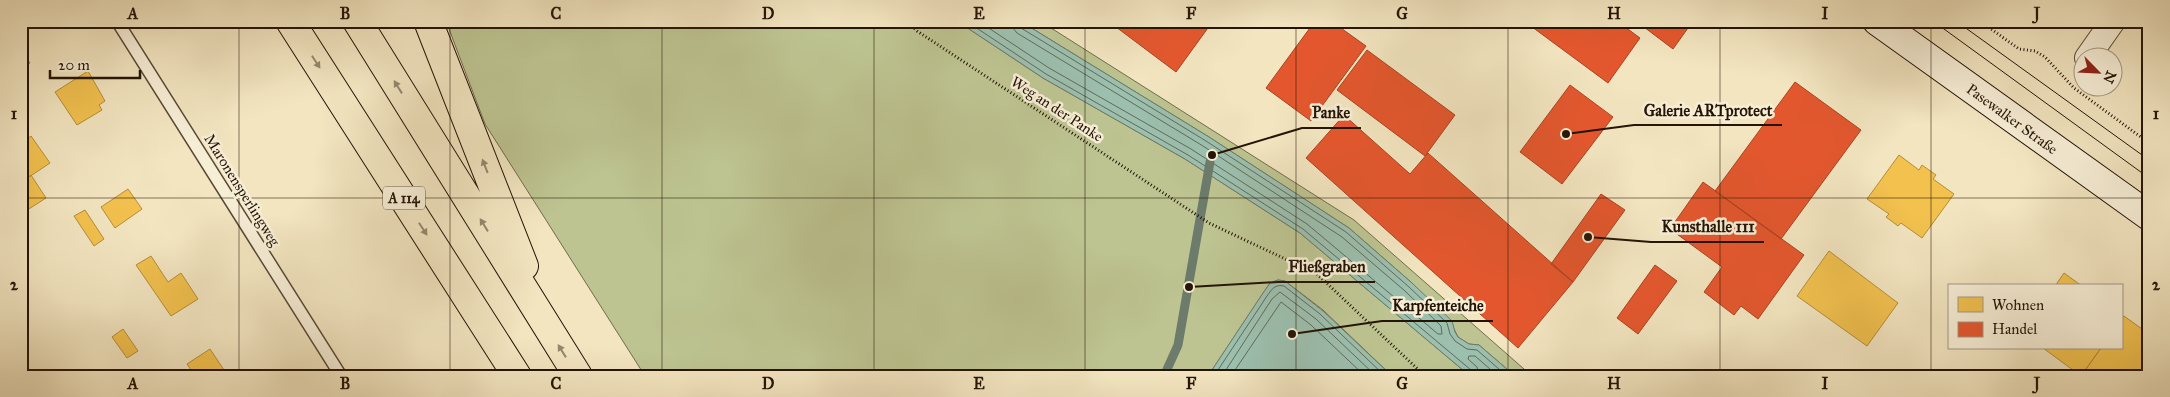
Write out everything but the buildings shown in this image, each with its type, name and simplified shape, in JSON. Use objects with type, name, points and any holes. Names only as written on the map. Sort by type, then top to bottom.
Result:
[{"type":"highway","name":"A 114","points":[[290,21],[517,376]]},
{"type":"highway","points":[[357,21],[578,376]]},
{"type":"highway","points":[[428,21],[546,326]]},
{"type":"main road","name":"Pasewalker Straße","points":[[1877,21],[2149,216]]},
{"type":"street","points":[[2094,48],[2113,21]]},
{"type":"lane","name":"Maronensperlingweg","points":[[117,21],[341,376]]},
{"type":"path","name":"Weg an der Panke","points":[[907,21],[917,32],[1209,223],[1317,274],[1425,376]]},
{"type":"path","points":[[1980,21],[2020,49],[2035,51],[2045,57],[2074,88],[2149,143]]},
{"type":"green space","points":[[446,21],[957,21],[1043,78],[1185,159],[1300,233],[1470,376],[1392,376],[1323,310],[1285,281],[1278,280],[1270,283],[1208,376],[645,376],[485,124]]},
{"type":"green space","points":[[1020,21],[1040,21],[1354,220],[1532,376],[1515,376],[1479,345],[1469,344],[1458,337],[1453,327],[1412,283],[1349,228],[1209,137]]},
{"type":"water","points":[[957,21],[1020,21],[1209,137],[1349,228],[1452,321],[1458,337],[1469,344],[1479,345],[1515,376],[1470,376],[1300,233],[1185,159],[1043,78]]},
{"type":"water","points":[[1278,280],[1285,281],[1323,311],[1392,376],[1208,376],[1270,283]]},
{"type":"waterway","points":[[1164,376],[1178,345],[1210,162]]},
{"type":"tram line","points":[[1933,21],[2149,178]]},
{"type":"tram line","points":[[1956,21],[2149,160]]},
{"type":"place","name":"Galerie ARTprotect","points":[[1566,134]]},
{"type":"place","name":"Panke","points":[[1212,155]]},
{"type":"place","name":"Kunsthalle 111","points":[[1588,237]]},
{"type":"place","name":"Fließgraben","points":[[1189,287]]},
{"type":"place","name":"Karpfenteiche","points":[[1292,334]]}]
